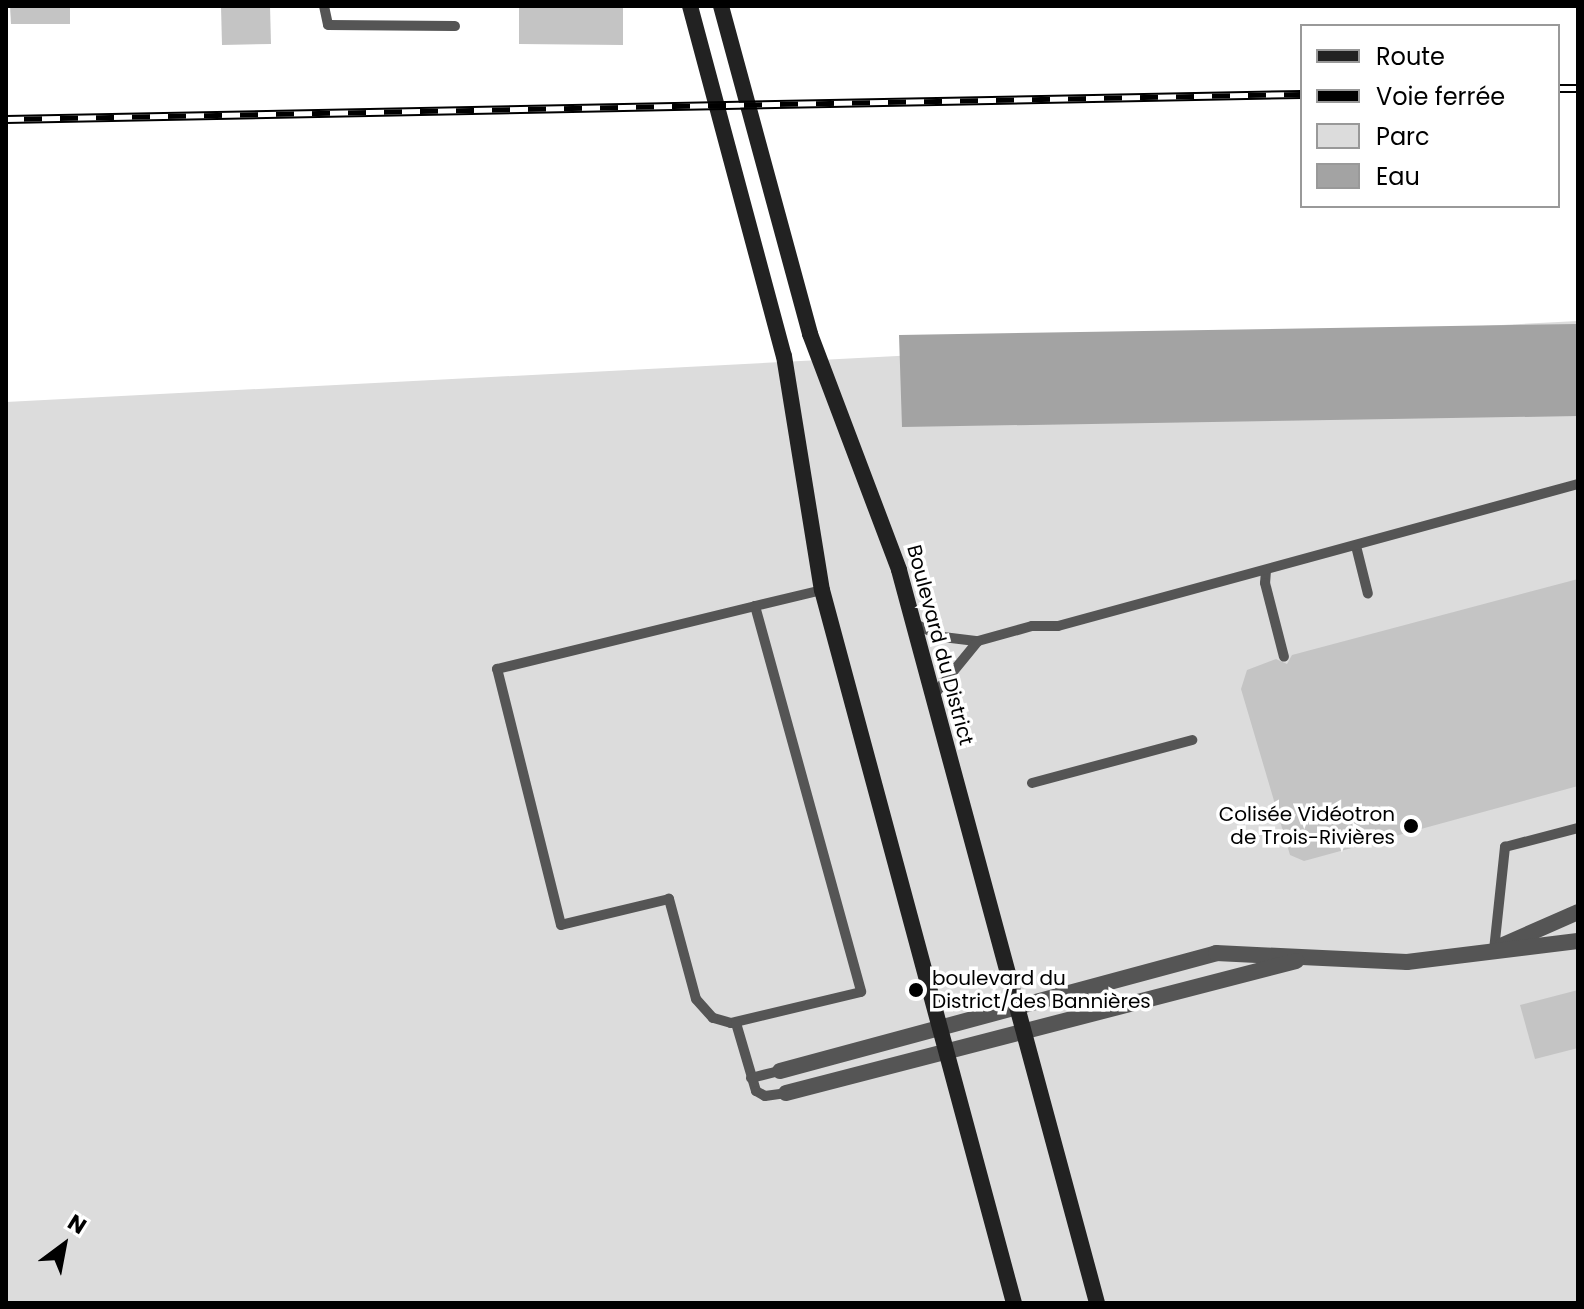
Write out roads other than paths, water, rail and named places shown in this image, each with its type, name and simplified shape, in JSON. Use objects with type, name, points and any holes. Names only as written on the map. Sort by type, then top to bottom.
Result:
[{"type":"street","points":[[690,6],[784,356],[822,590],[1014,1303]]},
{"type":"street","name":"Boulevard du District","points":[[721,6],[810,334],[886,527],[1097,1303]]},
{"type":"street","points":[[1494,950],[1578,912]]},
{"type":"street","points":[[780,1071],[1208,955],[1416,962],[1578,941]]},
{"type":"street","points":[[786,1093],[1313,957]]},
{"type":"lane","points":[[324,6],[328,25],[455,26]]},
{"type":"lane","points":[[913,623],[943,637],[978,641],[1032,626],[1058,626],[1578,484]]},
{"type":"lane","points":[[1356,546],[1368,594]]},
{"type":"lane","points":[[1266,570],[1265,583],[1284,657]]},
{"type":"lane","points":[[755,606],[861,992],[736,1023],[716,1020],[698,1003],[669,899],[561,925],[497,669],[755,606],[822,590]]},
{"type":"lane","points":[[933,696],[978,641]]},
{"type":"lane","points":[[1032,783],[1192,740]]},
{"type":"lane","points":[[1494,950],[1505,847],[1578,828]]},
{"type":"lane","points":[[736,1023],[751,1078],[761,1096],[786,1093]]},
{"type":"lane","points":[[751,1078],[780,1071]]},
{"type":"water","points":[[1578,324],[1578,416],[902,427],[899,335]]},
{"type":"railway","points":[[1560,88],[1578,88]]},
{"type":"railway","points":[[6,119],[1300,94]]},
{"type":"place","name":"Colisée Vidéotron de Trois-Rivières","points":[[1411,826]]},
{"type":"place","name":"boulevard du District/des Bannières","points":[[916,990]]}]
